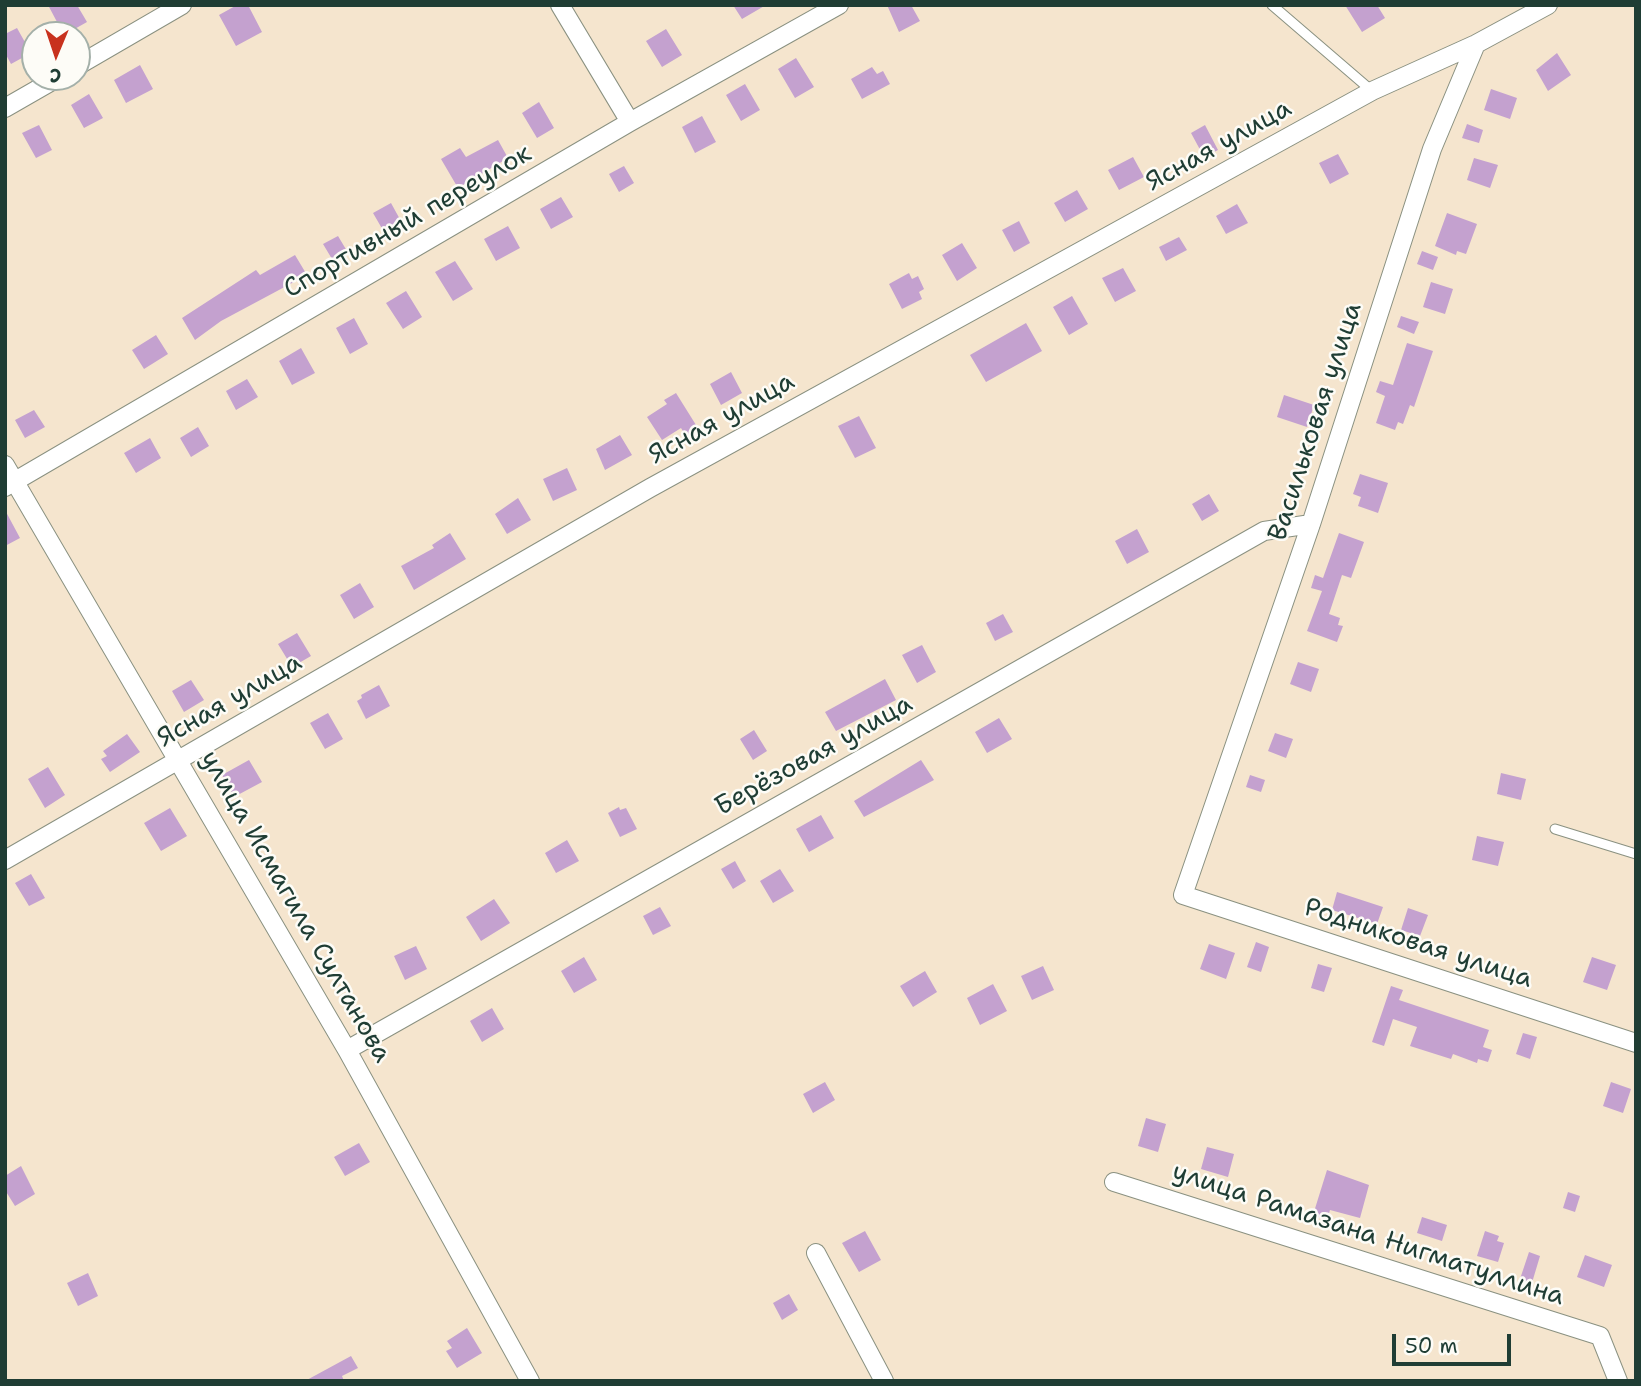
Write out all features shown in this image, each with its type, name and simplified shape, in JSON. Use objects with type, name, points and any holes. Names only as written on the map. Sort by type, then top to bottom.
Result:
[{"type":"street","points":[[91,58],[182,5]]},
{"type":"street","points":[[560,5],[630,122]]},
{"type":"street","name":"Спортивный переулок","points":[[10,485],[630,122],[839,5]]},
{"type":"street","points":[[1476,44],[1548,5]]},
{"type":"street","name":"Ясная улица","points":[[5,860],[650,488],[1372,91],[1476,44]]},
{"type":"street","name":"Васильковая улица","points":[[1183,895],[1311,524],[1432,149],[1476,44]]},
{"type":"street","points":[[5,108],[35,91]]},
{"type":"street","name":"улица Исмагила Султанова","points":[[5,465],[10,485],[180,761],[348,1050],[530,1381]]},
{"type":"street","name":"Берёзовая улица","points":[[348,1050],[1264,531],[1311,524]]},
{"type":"street","name":"Родниковая улица","points":[[1183,895],[1636,1043]]},
{"type":"street","name":"улица Рамазана Нигматуллина","points":[[1114,1182],[1600,1336],[1618,1381]]},
{"type":"street","points":[[816,1253],[884,1381]]},
{"type":"lane","points":[[1272,5],[1372,91]]},
{"type":"lane","points":[[1555,828],[1636,854]]},
{"type":"building","points":[[48,5],[77,5],[86,21],[57,21]]},
{"type":"building","points":[[237,5],[248,5],[262,32],[236,46],[219,15]]},
{"type":"building","points":[[733,5],[766,5],[742,19]]},
{"type":"building","points":[[887,5],[911,5],[920,21],[899,32]]},
{"type":"building","points":[[1345,5],[1377,5],[1385,18],[1362,32]]},
{"type":"building","points":[[17,28],[21,35],[21,58],[11,64],[5,53],[5,34]]},
{"type":"building","points":[[666,29],[682,55],[662,67],[646,41]]},
{"type":"building","points":[[1557,53],[1571,75],[1548,91],[1536,70]]},
{"type":"building","points":[[796,58],[814,87],[795,98],[778,69]]},
{"type":"building","points":[[140,65],[153,89],[126,103],[114,80]]},
{"type":"building","points":[[872,67],[877,74],[883,71],[890,84],[862,99],[851,79]]},
{"type":"building","points":[[745,84],[760,110],[741,121],[726,95]]},
{"type":"building","points":[[1491,89],[1517,98],[1510,119],[1484,110]]},
{"type":"building","points":[[89,94],[103,118],[84,128],[71,105]]},
{"type":"building","points":[[539,102],[554,128],[537,138],[522,113]]},
{"type":"building","points":[[702,116],[716,142],[695,153],[682,127]]},
{"type":"building","points":[[1467,124],[1483,130],[1479,143],[1462,138]]},
{"type":"building","points":[[39,125],[52,150],[36,158],[22,133]]},
{"type":"building","points":[[1205,125],[1218,150],[1204,157],[1191,133]]},
{"type":"building","points":[[498,140],[508,158],[458,188],[441,159],[460,148],[466,157]]},
{"type":"building","points":[[1338,154],[1349,174],[1330,184],[1319,163]]},
{"type":"building","points":[[1133,157],[1144,177],[1119,190],[1108,170]]},
{"type":"building","points":[[1474,158],[1498,165],[1490,188],[1467,180]]},
{"type":"building","points":[[624,166],[634,183],[619,192],[609,174]]},
{"type":"building","points":[[1077,190],[1088,209],[1065,222],[1054,203]]},
{"type":"building","points":[[561,197],[573,217],[551,229],[540,209]]},
{"type":"building","points":[[391,203],[402,223],[384,232],[373,213]]},
{"type":"building","points":[[1237,204],[1248,223],[1226,234],[1216,216]]},
{"type":"building","points":[[1447,213],[1477,224],[1466,254],[1457,251],[1456,255],[1435,246]]},
{"type":"building","points":[[1019,221],[1030,243],[1014,252],[1002,230]]},
{"type":"building","points":[[508,226],[520,248],[496,261],[484,239]]},
{"type":"building","points":[[338,236],[347,251],[332,259],[323,244]]},
{"type":"building","points":[[1179,237],[1187,250],[1166,261],[1159,247]]},
{"type":"building","points":[[962,243],[977,268],[957,281],[942,255]]},
{"type":"building","points":[[1422,251],[1438,257],[1433,270],[1417,264]]},
{"type":"building","points":[[295,255],[307,275],[221,321],[195,340],[182,318],[256,270],[260,275]]},
{"type":"building","points":[[455,261],[473,289],[453,301],[435,272]]},
{"type":"building","points":[[1123,268],[1136,291],[1115,302],[1102,278]]},
{"type":"building","points":[[909,273],[912,279],[918,276],[924,289],[919,292],[922,299],[902,309],[889,284]]},
{"type":"building","points":[[1431,282],[1453,289],[1445,314],[1423,307]]},
{"type":"building","points":[[406,291],[422,317],[403,329],[386,303]]},
{"type":"building","points":[[1072,296],[1088,324],[1069,335],[1053,307]]},
{"type":"building","points":[[1401,316],[1419,322],[1414,334],[1397,327]]},
{"type":"building","points":[[354,318],[368,344],[350,354],[336,328]]},
{"type":"building","points":[[1026,323],[1042,351],[986,382],[970,355]]},
{"type":"building","points":[[156,335],[168,354],[144,369],[132,350]]},
{"type":"building","points":[[1407,343],[1433,351],[1414,407],[1410,405],[1403,424],[1398,422],[1395,430],[1376,423],[1385,396],[1376,392],[1380,381],[1393,385]]},
{"type":"building","points":[[301,348],[315,373],[292,385],[279,361]]},
{"type":"building","points":[[731,372],[742,393],[721,405],[710,384]]},
{"type":"building","points":[[247,379],[258,397],[236,410],[226,391]]},
{"type":"building","points":[[676,393],[701,433],[689,441],[681,428],[662,440],[647,417],[667,404],[664,400]]},
{"type":"building","points":[[1284,395],[1314,405],[1307,427],[1277,417]]},
{"type":"building","points":[[34,410],[45,427],[25,438],[15,420]]},
{"type":"building","points":[[859,416],[876,448],[855,458],[838,426]]},
{"type":"building","points":[[198,427],[209,446],[191,457],[180,438]]},
{"type":"building","points":[[620,435],[632,455],[605,470],[596,449]]},
{"type":"building","points":[[150,438],[161,458],[136,473],[124,453]]},
{"type":"building","points":[[567,468],[577,490],[553,501],[543,479]]},
{"type":"building","points":[[1360,474],[1388,483],[1378,513],[1358,506],[1361,497],[1353,494]]},
{"type":"building","points":[[1209,494],[1219,511],[1202,521],[1192,504]]},
{"type":"building","points":[[518,498],[531,520],[507,534],[495,514]]},
{"type":"building","points":[[5,510],[20,538],[5,546]]},
{"type":"building","points":[[1137,529],[1149,552],[1127,564],[1115,541]]},
{"type":"building","points":[[450,533],[466,559],[414,590],[401,566],[434,548],[432,545]]},
{"type":"building","points":[[1339,533],[1364,542],[1351,578],[1342,575],[1329,614],[1340,618],[1338,625],[1343,626],[1337,642],[1307,631],[1322,591],[1311,588],[1315,575],[1323,578]]},
{"type":"building","points":[[360,583],[374,607],[354,619],[340,595]]},
{"type":"building","points":[[1003,614],[1013,632],[995,641],[986,623]]},
{"type":"building","points":[[297,633],[311,656],[292,667],[278,644]]},
{"type":"building","points":[[922,645],[936,672],[917,683],[902,655]]},
{"type":"building","points":[[1298,662],[1319,669],[1311,692],[1290,684]]},
{"type":"building","points":[[885,679],[896,700],[836,731],[825,712]]},
{"type":"building","points":[[191,680],[204,700],[184,712],[172,691]]},
{"type":"building","points":[[379,685],[390,706],[366,719],[357,701],[362,698],[361,695]]},
{"type":"building","points":[[328,713],[343,739],[325,749],[310,723]]},
{"type":"building","points":[[999,718],[1012,739],[987,753],[975,732]]},
{"type":"building","points":[[754,730],[767,751],[753,760],[740,739]]},
{"type":"building","points":[[1275,733],[1293,739],[1286,758],[1268,751]]},
{"type":"building","points":[[127,734],[140,752],[110,772],[101,759],[107,756],[103,751]]},
{"type":"building","points":[[249,760],[262,782],[234,797],[222,775]]},
{"type":"building","points":[[921,760],[934,780],[864,817],[854,801]]},
{"type":"building","points":[[48,767],[65,795],[45,808],[28,779]]},
{"type":"building","points":[[1501,773],[1526,779],[1521,800],[1497,794]]},
{"type":"building","points":[[1250,775],[1265,780],[1261,792],[1246,787]]},
{"type":"building","points":[[619,807],[620,810],[626,808],[637,829],[620,837],[608,813]]},
{"type":"building","points":[[170,808],[187,836],[161,851],[144,823]]},
{"type":"building","points":[[821,815],[834,838],[809,852],[796,829]]},
{"type":"building","points":[[1477,836],[1504,842],[1498,866],[1472,860]]},
{"type":"building","points":[[567,840],[579,861],[556,873],[545,853]]},
{"type":"building","points":[[735,861],[746,881],[733,889],[721,869]]},
{"type":"building","points":[[780,869],[794,891],[773,903],[760,881]]},
{"type":"building","points":[[31,874],[45,898],[29,906],[15,883]]},
{"type":"building","points":[[1337,892],[1383,907],[1377,924],[1332,910]]},
{"type":"building","points":[[494,899],[510,923],[481,941],[466,917]]},
{"type":"building","points":[[660,907],[671,926],[653,935],[643,916]]},
{"type":"building","points":[[1408,908],[1428,915],[1420,936],[1401,930]]},
{"type":"building","points":[[1256,942],[1269,947],[1261,972],[1247,967]]},
{"type":"building","points":[[1209,944],[1235,953],[1226,979],[1200,969]]},
{"type":"building","points":[[416,946],[427,969],[405,980],[394,956]]},
{"type":"building","points":[[584,957],[597,980],[574,993],[561,971]]},
{"type":"building","points":[[1592,957],[1616,965],[1607,990],[1583,982]]},
{"type":"building","points":[[1318,964],[1332,968],[1324,992],[1311,988]]},
{"type":"building","points":[[1043,966],[1054,990],[1032,1000],[1021,976]]},
{"type":"building","points":[[925,971],[937,992],[913,1007],[900,986]]},
{"type":"building","points":[[993,984],[1007,1011],[980,1025],[967,998]]},
{"type":"building","points":[[1391,986],[1403,990],[1399,1000],[1489,1030],[1483,1047],[1492,1050],[1488,1062],[1478,1059],[1477,1063],[1453,1054],[1451,1059],[1410,1046],[1417,1027],[1393,1019],[1384,1046],[1372,1042]]},
{"type":"building","points":[[492,1008],[504,1029],[482,1042],[470,1021]]},
{"type":"building","points":[[1523,1033],[1537,1037],[1530,1059],[1516,1054]]},
{"type":"building","points":[[825,1082],[835,1100],[813,1113],[803,1094]]},
{"type":"building","points":[[1611,1082],[1631,1089],[1623,1113],[1603,1106]]},
{"type":"building","points":[[1146,1118],[1166,1124],[1158,1152],[1138,1146]]},
{"type":"building","points":[[359,1143],[370,1162],[345,1176],[334,1157]]},
{"type":"building","points":[[1207,1147],[1234,1154],[1228,1177],[1201,1169]]},
{"type":"building","points":[[21,1166],[35,1194],[15,1206],[5,1190],[5,1176]]},
{"type":"building","points":[[1327,1170],[1369,1185],[1360,1218],[1330,1210],[1327,1220],[1313,1215]]},
{"type":"building","points":[[1568,1192],[1580,1196],[1575,1212],[1563,1208]]},
{"type":"building","points":[[1422,1217],[1447,1225],[1442,1241],[1417,1233]]},
{"type":"building","points":[[865,1231],[881,1260],[859,1272],[842,1243]]},
{"type":"building","points":[[1485,1231],[1499,1236],[1497,1241],[1504,1243],[1498,1262],[1477,1256]]},
{"type":"building","points":[[1529,1252],[1540,1256],[1531,1286],[1519,1282]]},
{"type":"building","points":[[1585,1255],[1612,1265],[1604,1287],[1577,1277]]},
{"type":"building","points":[[88,1273],[98,1296],[78,1306],[67,1283]]},
{"type":"building","points":[[789,1294],[798,1310],[782,1320],[773,1303]]},
{"type":"building","points":[[467,1328],[482,1353],[457,1368],[446,1351],[452,1348],[447,1341]]},
{"type":"building","points":[[351,1356],[358,1368],[342,1376],[344,1381],[305,1381]]}]
